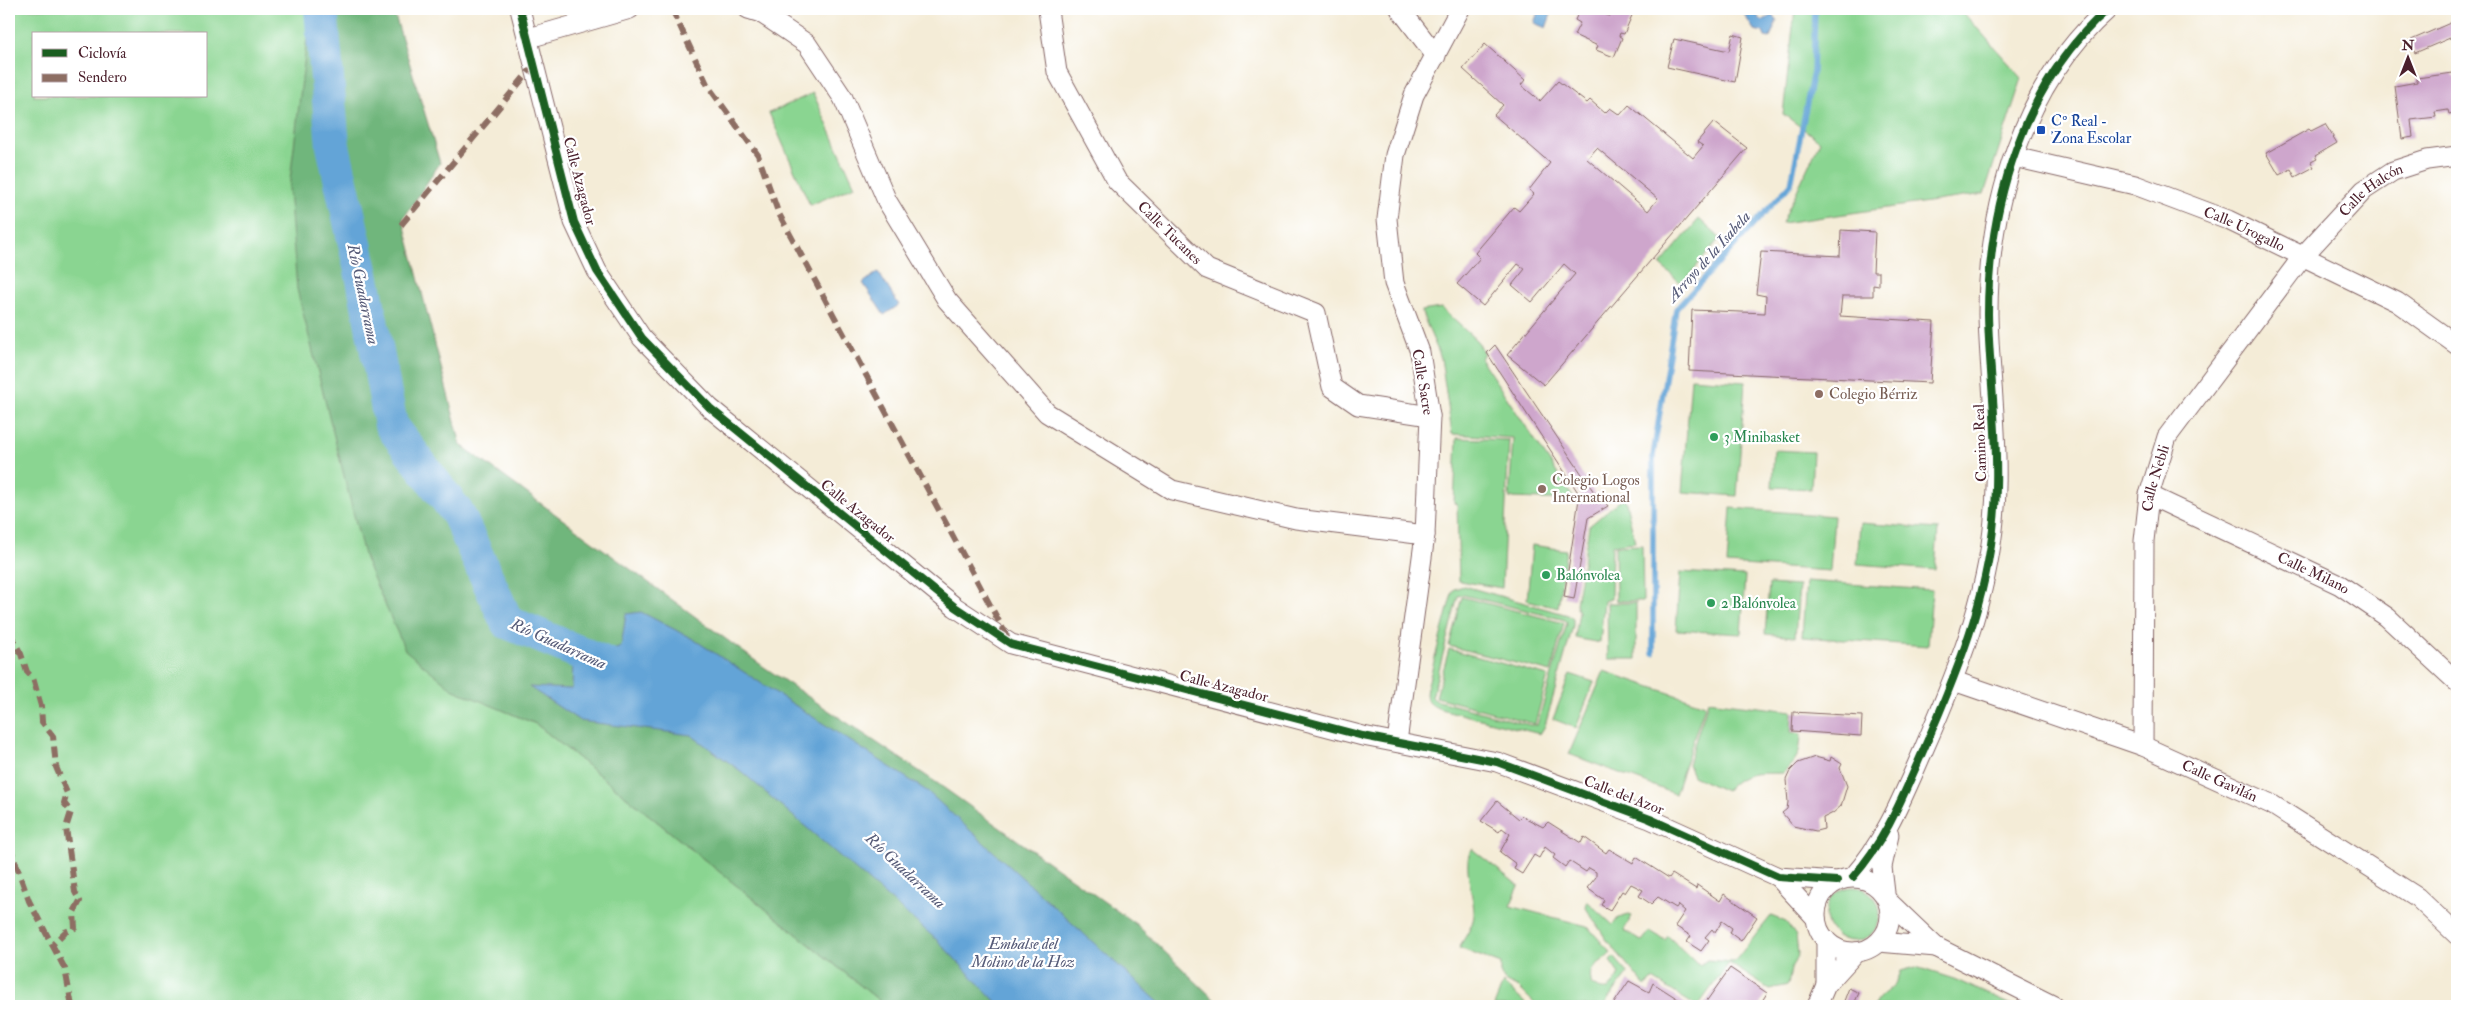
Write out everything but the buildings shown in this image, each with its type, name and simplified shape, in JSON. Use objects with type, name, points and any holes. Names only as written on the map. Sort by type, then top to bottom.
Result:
[{"type":"street","name":"Calle Azagador","points":[[520,9],[529,38],[574,222],[597,271],[642,338],[710,408],[955,607],[1011,644],[1220,700],[1396,742]]},
{"type":"street","points":[[529,38],[630,9]]},
{"type":"street","points":[[748,9],[761,13],[807,44],[843,98],[887,201],[947,300],[1047,413],[1172,490],[1296,519],[1424,535]]},
{"type":"street","points":[[1400,9],[1436,56]]},
{"type":"street","name":"Calle Sacre","points":[[1396,742],[1424,535],[1430,416],[1420,352],[1394,284],[1387,218],[1395,155],[1414,95],[1460,9]]},
{"type":"street","name":"Camino Real","points":[[1845,879],[1870,858],[1891,824],[1954,681],[1970,638],[1984,591],[1992,541],[1996,486],[1989,287],[1996,223],[2023,130],[2046,84],[2070,50],[2108,9]]},
{"type":"street","name":"Calle Tucanes","points":[[1048,10],[1056,72],[1117,181],[1207,269],[1316,313],[1332,387],[1358,404],[1430,416]]},
{"type":"street","name":"Calle Halcón","points":[[2303,256],[2364,190],[2393,171],[2427,160],[2457,156]]},
{"type":"street","name":"Calle Urogallo","points":[[2014,157],[2135,185],[2228,220],[2397,302],[2457,345]]},
{"type":"street","name":"Calle Nebli","points":[[2143,746],[2144,541],[2150,495],[2167,437],[2303,256]]},
{"type":"street","name":"Calle Milano","points":[[2150,495],[2340,586],[2387,617],[2457,682]]},
{"type":"street","name":"Calle Gavilán","points":[[1954,681],[2143,746],[2271,804],[2416,897],[2457,935]]},
{"type":"street","name":"Calle del Azor","points":[[1396,742],[1496,762],[1650,819],[1778,878],[1816,918]]},
{"type":"street","name":"Camino Real","points":[[1887,898],[1882,867],[1891,824]]},
{"type":"street","name":"Calle del Azor","points":[[1778,878],[1845,879]]},
{"type":"street","points":[[1887,898],[1890,924],[1886,934],[1872,947],[1856,952],[1839,949],[1821,934],[1816,918],[1820,896],[1845,879],[1871,881],[1936,947],[2054,1006]]},
{"type":"street","points":[[1826,940],[1826,985]]},
{"type":"street","points":[[1879,942],[1936,947]]},
{"type":"street","points":[[1817,1006],[1826,985],[1856,952]]},
{"type":"green space","points":[[9,9],[306,9],[498,708],[536,724],[886,1006],[9,1006]]},
{"type":"green space","points":[[306,9],[393,9],[440,163],[403,219],[461,445],[764,667],[937,783],[1137,925],[1221,1006],[886,1006],[536,724],[454,690],[405,650],[365,559],[297,289],[289,189],[309,20]]},
{"type":"green space","points":[[1795,9],[1960,9],[2022,78],[1984,194],[1782,223],[1820,141],[1783,114]]},
{"type":"green space","points":[[813,93],[855,186],[810,205],[769,113]]},
{"type":"green space","points":[[1699,219],[1720,238],[1682,284],[1660,265]]},
{"type":"green space","points":[[1441,308],[1477,341],[1484,352],[1481,359],[1575,500],[1509,498],[1513,438],[1452,434],[1441,358],[1421,311]]},
{"type":"green space","name":"3 Minibasket","points":[[1691,378],[1745,382],[1737,496],[1682,492]]},
{"type":"green space","points":[[1457,438],[1509,440],[1502,588],[1459,581],[1457,504],[1454,503]]},
{"type":"green space","points":[[1774,450],[1813,452],[1811,489],[1772,487]]},
{"type":"green space","points":[[1625,498],[1635,542],[1612,545],[1611,599],[1604,601],[1600,643],[1575,638],[1579,612],[1576,604],[1589,526]]},
{"type":"green space","points":[[1731,508],[1834,516],[1830,571],[1727,564]]},
{"type":"green space","points":[[1860,523],[1938,529],[1935,570],[1857,564]]},
{"type":"green space","name":"Balónvolea","points":[[1532,545],[1566,550],[1558,608],[1527,600]]},
{"type":"green space","points":[[1642,545],[1643,601],[1616,601],[1615,546]]},
{"type":"green space","name":"2 Balónvolea","points":[[1680,572],[1745,576],[1741,634],[1676,630]]},
{"type":"green space","points":[[1806,581],[1932,590],[1928,646],[1802,637]]},
{"type":"green space","points":[[1769,584],[1799,586],[1795,637],[1765,634]]},
{"type":"green space","points":[[1464,586],[1568,615],[1573,619],[1573,626],[1545,726],[1540,734],[1440,709],[1428,701],[1426,696],[1427,688],[1454,589]],"holes":[[[1463,595],[1565,620],[1567,623],[1537,725],[1530,725],[1435,700],[1432,697],[1458,596]]]},
{"type":"green space","points":[[1462,597],[1564,623],[1551,672],[1449,646]]},
{"type":"green space","points":[[1607,603],[1636,603],[1636,659],[1608,659]]},
{"type":"green space","points":[[1449,649],[1548,676],[1535,724],[1436,697]]},
{"type":"green space","points":[[1604,671],[1705,705],[1675,794],[1569,754]]},
{"type":"green space","points":[[1570,674],[1594,682],[1576,728],[1553,719]]},
{"type":"green space","points":[[1708,701],[1792,711],[1791,732],[1801,734],[1799,752],[1795,760],[1783,773],[1745,776],[1732,784],[1726,791],[1693,776],[1688,764]]},
{"type":"green space","points":[[1472,849],[1519,886],[1510,906],[1587,926],[1611,953],[1592,970],[1592,985],[1605,989],[1614,984],[1619,974],[1610,961],[1614,957],[1628,973],[1603,1006],[1537,1006],[1519,988],[1506,982],[1501,976],[1501,964],[1459,948],[1470,928],[1474,915],[1468,871],[1469,855]]},
{"type":"green space","points":[[1853,887],[1863,889],[1872,895],[1878,904],[1880,914],[1878,924],[1872,933],[1863,939],[1853,941],[1843,939],[1834,933],[1828,924],[1826,914],[1828,904],[1834,895],[1843,889]]},
{"type":"green space","points":[[1587,901],[1613,925],[1618,918],[1632,916],[1624,930],[1642,941],[1650,931],[1665,940],[1668,936],[1700,965],[1707,960],[1734,962],[1771,916],[1786,922],[1796,936],[1798,954],[1791,969],[1788,985],[1769,989],[1729,963],[1698,1006],[1653,979],[1645,986],[1606,939],[1586,908]]},
{"type":"green space","points":[[1916,967],[1954,979],[2014,1006],[1874,1006],[1880,997],[1895,983],[1901,971]]},
{"type":"green space","points":[[1503,983],[1528,1006],[1494,1006]]},
{"type":"water","points":[[1539,9],[1553,9],[1546,28],[1534,23]]},
{"type":"water","points":[[1752,9],[1762,21],[1772,15],[1777,20],[1770,38],[1765,37],[1763,32],[1754,30],[1744,14]]},
{"type":"water","points":[[878,272],[899,305],[884,315],[863,283]]},
{"type":"water","name":"Embalse del Molino de la Hoz","points":[[641,612],[693,639],[927,791],[1163,1006],[1000,1006],[937,940],[742,772],[691,735],[580,721],[529,687],[572,689],[573,660],[588,659],[621,647],[626,614]]},
{"type":"waterway","name":"Río Guadarrama","points":[[321,9],[333,146],[364,284],[391,425],[458,514],[507,622],[633,675]]},
{"type":"waterway","name":"Arroyo de la Isabela","points":[[1653,653],[1653,456],[1676,309],[1791,184],[1813,71],[1815,9]]},
{"type":"marked path","points":[[672,9],[708,86],[758,155],[778,212],[1009,640]]},
{"type":"marked path","points":[[401,225],[536,63]]},
{"type":"marked path","points":[[9,632],[21,654],[27,672],[33,678],[41,706],[42,722],[53,736],[56,767],[67,793],[64,803],[71,812],[66,828],[75,892],[80,901],[74,912],[75,928],[65,932],[53,944]]},
{"type":"marked path","points":[[9,844],[29,901],[65,969],[72,1006]]},
{"type":"cycle path","points":[[520,9],[574,222],[597,271],[642,338],[710,408],[955,607],[1011,644],[1363,736],[1497,762],[1650,819],[1778,877],[1837,881]]},
{"type":"cycle path","points":[[1853,877],[1865,863],[1884,833],[1908,784],[1950,687],[1982,590],[1994,522],[1996,487],[1996,444],[1988,314],[1990,272],[1995,230],[2016,148],[2033,109],[2054,72],[2079,39],[2108,9]]},
{"type":"place","name":"Cº Real - Zona Escolar","points":[[2041,130]]},
{"type":"place","name":"Colegio Bérriz","points":[[1819,394]]},
{"type":"place","name":"3 Minibasket","points":[[1714,437]]},
{"type":"place","name":"Colegio Logos International","points":[[1542,489]]},
{"type":"place","name":"Balónvolea","points":[[1546,575]]},
{"type":"place","name":"2 Balónvolea","points":[[1711,603]]}]
